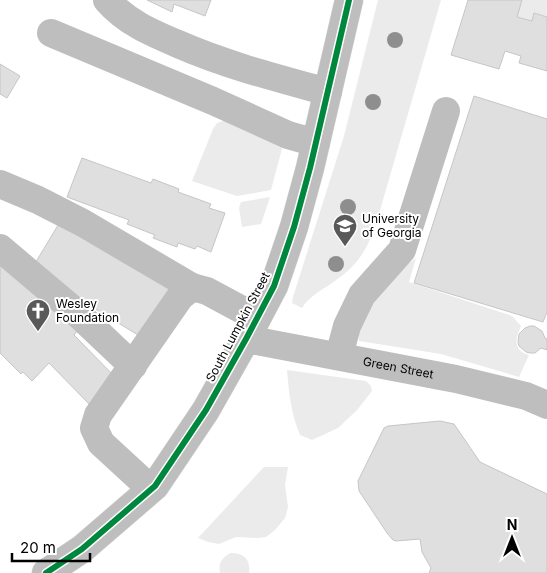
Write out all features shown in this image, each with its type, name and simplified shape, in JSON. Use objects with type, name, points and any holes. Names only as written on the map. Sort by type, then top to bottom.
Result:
[{"type":"main road","points":[[107,0],[114,8],[141,28],[211,58],[328,92]]},
{"type":"main road","name":"South Lumpkin Street","points":[[63,568],[151,489],[206,410],[274,286],[294,227],[316,143],[349,0]]},
{"type":"main road","points":[[51,33],[213,101],[288,135],[316,143]]},
{"type":"main road","points":[[339,356],[347,326],[362,295],[402,250],[446,111]]},
{"type":"main road","name":"Green Street","points":[[0,184],[38,200],[83,223],[192,287],[207,291],[252,329],[339,356],[540,397]]},
{"type":"main road","points":[[0,248],[133,366]]},
{"type":"main road","points":[[151,489],[100,443],[94,428],[98,415],[180,297],[192,287]]},
{"type":"shaded area","points":[[378,0],[441,0],[376,224],[369,242],[355,264],[312,297],[302,308],[292,303],[293,297],[344,136]]},
{"type":"shaded area","points":[[522,0],[547,0],[547,17],[534,13],[532,21],[517,17]]},
{"type":"shaded area","points":[[226,120],[283,145],[271,190],[237,196],[192,181],[213,129],[217,123]]},
{"type":"shaded area","points":[[270,197],[261,224],[242,227],[239,208],[241,202]]},
{"type":"shaded area","points":[[416,258],[409,282],[512,316],[521,326],[517,335],[517,344],[520,350],[529,355],[519,377],[441,354],[359,341],[360,325],[372,300],[388,280]]},
{"type":"shaded area","points":[[287,370],[366,381],[371,386],[372,391],[357,410],[338,428],[312,440],[300,435],[294,419]]},
{"type":"shaded area","points":[[264,467],[288,467],[285,485],[288,507],[285,518],[275,530],[266,537],[236,537],[219,544],[198,538]]},
{"type":"shaded area","points":[[231,553],[240,554],[246,558],[249,564],[249,573],[220,573],[221,561]]},
{"type":"building","points":[[147,0],[211,0],[205,16],[174,4],[172,12]]},
{"type":"building","points":[[468,0],[522,0],[517,17],[532,21],[534,13],[547,17],[547,71],[519,63],[521,56],[505,51],[499,69],[451,55]]},
{"type":"building","points":[[0,64],[20,76],[7,98],[0,94]]},
{"type":"building","points":[[474,96],[547,119],[547,312],[543,322],[414,283]]},
{"type":"building","points":[[82,158],[151,183],[153,179],[179,189],[178,192],[211,204],[209,208],[225,213],[211,252],[197,246],[195,249],[178,243],[177,247],[153,238],[155,235],[127,224],[129,220],[67,197]]},
{"type":"building","points":[[63,217],[175,286],[143,338],[31,270]]},
{"type":"building","name":"Wesley Foundation","points":[[0,262],[79,329],[74,335],[118,380],[92,407],[49,363],[32,381],[23,372],[21,374],[0,353]]},
{"type":"building","points":[[530,326],[534,326],[542,331],[547,339],[547,350],[541,348],[535,353],[530,353],[519,346],[519,334]]},
{"type":"building","points":[[440,421],[454,424],[480,462],[547,494],[547,573],[429,573],[431,568],[422,552],[420,539],[396,541],[387,533],[359,491],[358,481],[384,428]]},
{"type":"cycle path","points":[[46,573],[82,549],[155,486],[206,410],[246,339],[274,286],[294,227],[310,168],[349,0]]},
{"type":"place","name":"University of Georgia","points":[[345,247]]},
{"type":"place","name":"Wesley Foundation","points":[[38,332]]}]
